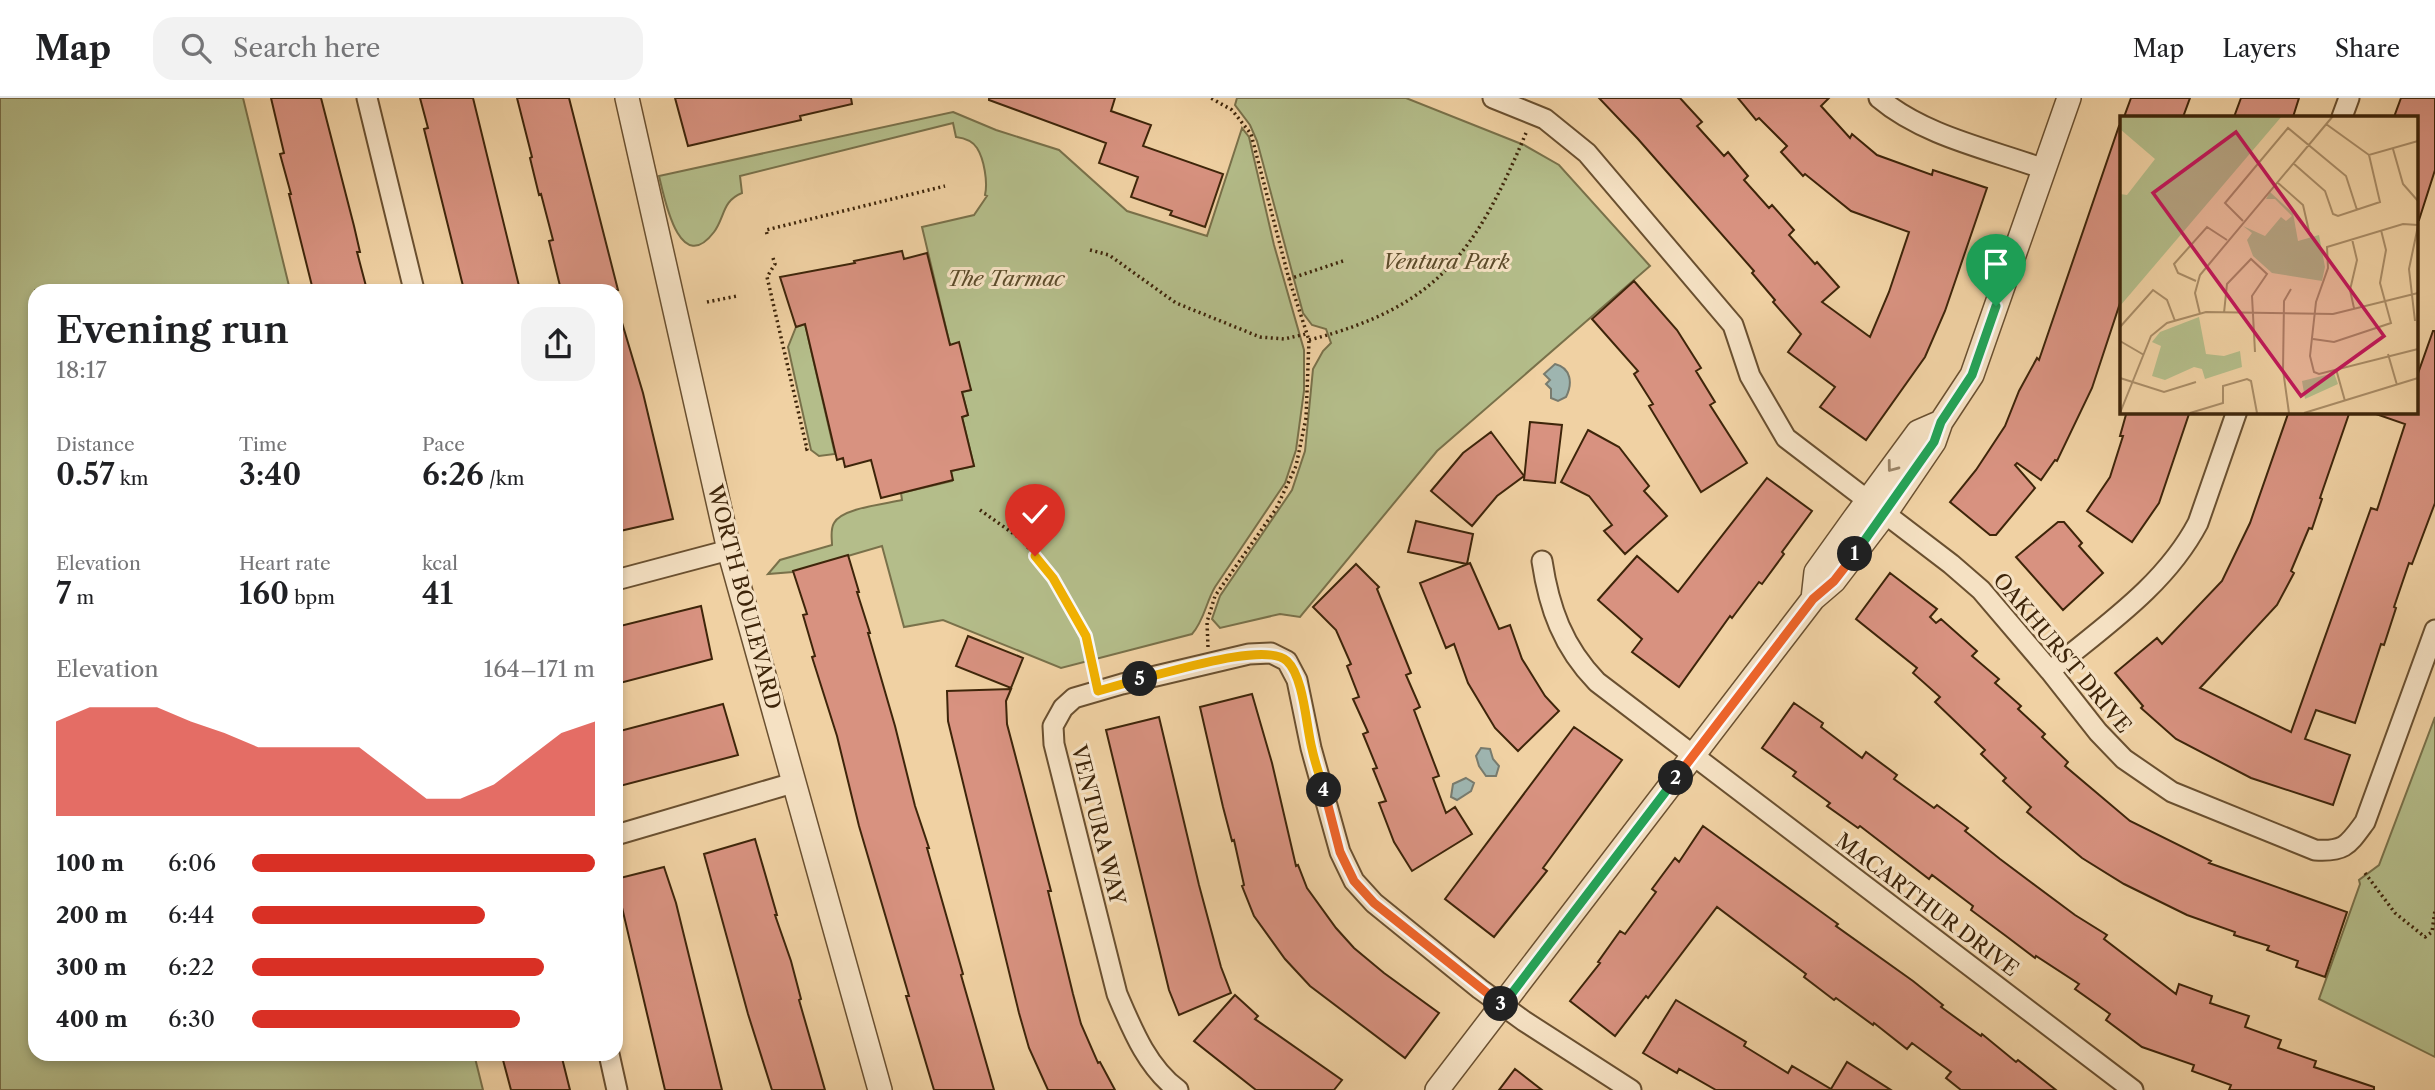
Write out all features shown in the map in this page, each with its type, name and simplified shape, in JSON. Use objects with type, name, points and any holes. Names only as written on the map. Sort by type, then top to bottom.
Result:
[{"type":"street","points":[[367,98],[413,284]]},
{"type":"street","name":"WORTH BOULEVARD","points":[[627,98],[729,550],[880,1090]]},
{"type":"street","name":"OAKHURST DRIVE","points":[[1493,98],[1534,114],[1558,128],[1587,153],[1733,325],[1750,376],[1786,438],[1981,590],[2124,760],[2172,792],[2315,850],[2336,851],[2351,841],[2365,822],[2429,667],[2435,630]]},
{"type":"street","points":[[1879,98],[1909,118],[1936,131],[2044,169]]},
{"type":"street","points":[[1437,1090],[1813,599],[1834,581],[1876,507],[1934,442],[1941,422],[1972,375],[2069,98]]},
{"type":"street","points":[[2342,116],[2349,98]]},
{"type":"street","points":[[2050,671],[2147,590],[2190,539],[2236,413]]},
{"type":"street","points":[[623,578],[729,550]]},
{"type":"street","name":"MACARTHUR DRIVE","points":[[1542,561],[1550,603],[1562,634],[1571,652],[1597,682],[2133,1090]]},
{"type":"street","name":"VENTURA WAY","points":[[1178,1090],[1152,1063],[1133,1031],[1118,994],[1054,744],[1053,726],[1063,708],[1074,698],[1209,663],[1249,654],[1271,653],[1287,661],[1297,680],[1311,748],[1340,852],[1354,881],[1374,903],[1503,1005],[1630,1090]]},
{"type":"street","points":[[623,833],[793,783]]},
{"type":"street","points":[[611,1061],[617,1090]]},
{"type":"path","points":[[1209,663],[1207,622],[1211,605],[1220,587],[1281,502],[1296,466],[1306,418],[1309,340],[1289,279],[1251,134],[1232,110],[1211,98]]},
{"type":"path","points":[[1309,340],[1356,327],[1390,312],[1425,289],[1452,266],[1484,222],[1534,114]]},
{"type":"path","points":[[767,234],[766,230],[945,186]]},
{"type":"path","points":[[1090,250],[1109,255],[1176,303],[1260,337],[1284,340],[1307,333]]},
{"type":"path","points":[[773,258],[775,264],[767,277],[807,449],[803,450]]},
{"type":"path","points":[[1289,279],[1343,261]]},
{"type":"path","points":[[707,302],[737,296]]},
{"type":"path","points":[[980,510],[1021,539],[1053,578],[1086,636],[1098,691]]},
{"type":"path","points":[[2365,873],[2395,913],[2425,937],[2432,932],[2435,909]]},
{"type":"green space","points":[[0,98],[243,98],[289,284],[28,284],[28,1061],[476,1061],[483,1090],[0,1090]]},
{"type":"green space","name":"Ventura Park","points":[[1237,98],[1406,98],[1524,145],[1559,165],[1650,266],[1437,451],[1300,617],[1280,614],[1220,628],[1212,619],[1220,596],[1292,490],[1305,451],[1313,369],[1331,343],[1326,329],[1312,325],[1303,313],[1257,141],[1250,125],[1235,105]]},
{"type":"green space","name":"The Tarmac","points":[[953,112],[996,130],[1059,150],[1127,211],[1207,236],[1242,128],[1249,137],[1274,245],[1304,350],[1304,391],[1296,450],[1285,483],[1215,587],[1192,634],[1061,668],[943,620],[904,627],[882,546],[793,572],[768,574],[780,560],[832,545],[834,523],[846,514],[865,507],[902,500],[901,493],[952,481],[951,471],[974,466],[962,417],[968,415],[962,392],[971,390],[950,345],[922,227],[974,215],[987,196],[983,164],[975,145],[956,137],[953,123],[740,176],[742,193],[727,205],[714,232],[702,244],[691,245],[683,240],[675,229],[659,176]]},
{"type":"green space","points":[[805,324],[835,454],[819,456],[811,450],[788,347],[796,327]]},
{"type":"green space","points":[[2435,717],[2435,1057],[2319,999],[2360,884],[2359,880],[2379,865]]},
{"type":"water","points":[[1555,364],[1564,369],[1570,381],[1566,397],[1558,401],[1551,398],[1551,389],[1546,384],[1550,380],[1544,374]]},
{"type":"water","points":[[1481,748],[1490,749],[1499,766],[1496,776],[1486,776],[1479,766],[1476,756]]},
{"type":"water","points":[[1466,778],[1474,783],[1471,791],[1457,800],[1451,797],[1453,784]]},
{"type":"building","points":[[271,98],[321,98],[354,226],[365,284],[312,284],[280,154],[284,153]]},
{"type":"building","points":[[420,98],[473,98],[519,284],[463,284],[424,129],[428,128]]},
{"type":"building","points":[[517,98],[569,98],[616,284],[560,284],[549,241],[553,240],[541,194],[539,195],[530,158],[532,157]]},
{"type":"building","points":[[675,98],[851,98],[852,104],[800,116],[801,120],[688,146]]},
{"type":"building","points":[[989,98],[1115,98],[1111,111],[1151,125],[1143,146],[1223,174],[1205,227],[1170,215],[1172,211],[1131,197],[1138,177],[1099,163],[1106,143]]},
{"type":"building","points":[[1599,98],[1680,98],[1702,122],[1697,126],[1724,156],[1728,152],[1748,176],[1744,180],[1769,208],[1772,205],[1794,230],[1789,235],[1839,287],[1822,302],[1870,337],[1889,292],[1909,232],[1851,211],[1805,174],[1803,176],[1781,152],[1787,146],[1759,118],[1756,120],[1738,98],[1829,98],[1821,106],[1850,138],[1852,134],[1877,155],[1932,175],[1933,170],[1987,188],[1945,311],[1925,357],[1866,440],[1820,407],[1835,387],[1788,352],[1801,334],[1773,302],[1775,300],[1752,273],[1754,271]]},
{"type":"building","points":[[2131,98],[2190,98],[2183,116],[2124,116]]},
{"type":"building","points":[[2241,98],[2299,98],[2293,116],[2234,116]]},
{"type":"building","points":[[2401,98],[2435,98],[2435,170],[2419,220],[2418,116],[2394,116]]},
{"type":"building","points":[[2120,126],[2120,303],[2092,388],[2057,461],[2055,460],[2041,480],[2017,463],[2015,465],[2035,488],[1996,535],[1990,535],[1950,502],[1976,470],[2005,426],[2019,391],[2037,358],[2039,360]]},
{"type":"building","points":[[902,251],[904,259],[927,253],[950,345],[959,342],[971,390],[962,392],[968,415],[962,417],[974,466],[951,471],[953,480],[881,498],[871,460],[845,467],[843,458],[837,460],[805,324],[796,327],[780,277]]},
{"type":"building","points":[[1634,281],[1677,330],[1701,368],[1696,371],[1715,402],[1710,405],[1747,463],[1701,492],[1649,406],[1653,404],[1634,374],[1638,371],[1592,319]]},
{"type":"building","points":[[623,326],[643,393],[673,519],[623,530]]},
{"type":"building","points":[[2435,331],[2435,503],[2412,564],[2409,563],[2384,645],[2381,644],[2355,723],[2316,710],[2305,739],[2350,755],[2333,805],[2251,778],[2176,739],[2141,708],[2143,706],[2115,673],[2157,638],[2162,644],[2222,581],[2250,523],[2288,413],[2349,413],[2312,529],[2309,528],[2291,571],[2294,573],[2277,605],[2200,688],[2291,732],[2371,508],[2377,510],[2405,424],[2376,413],[2418,413],[2418,373]]},
{"type":"building","points":[[2126,413],[2189,413],[2159,503],[2132,542],[2087,511],[2110,477],[2123,436],[2120,436]]},
{"type":"building","points":[[1530,422],[1562,425],[1555,483],[1524,480]]},
{"type":"building","points":[[1588,430],[1619,447],[1649,486],[1644,491],[1667,516],[1625,554],[1604,531],[1612,525],[1589,496],[1561,482]]},
{"type":"building","points":[[1491,432],[1524,476],[1497,496],[1472,526],[1431,491],[1463,453]]},
{"type":"building","points":[[1767,478],[1812,511],[1762,584],[1759,582],[1732,618],[1730,616],[1679,687],[1632,652],[1642,639],[1598,600],[1637,556],[1678,592]]},
{"type":"building","points":[[1416,521],[1473,534],[1467,564],[1408,552]]},
{"type":"building","points":[[2058,522],[2064,522],[2082,543],[2079,546],[2103,573],[2063,610],[2016,557]]},
{"type":"building","points":[[848,555],[994,1090],[934,1090],[859,826],[837,736],[812,657],[815,656],[803,615],[807,614],[793,571]]},
{"type":"building","points":[[1470,563],[1499,629],[1510,625],[1522,659],[1545,696],[1559,711],[1518,751],[1495,728],[1468,683],[1454,644],[1446,648],[1420,583]]},
{"type":"building","points":[[1356,564],[1379,587],[1377,589],[1411,673],[1406,675],[1420,707],[1414,710],[1439,776],[1433,778],[1446,813],[1455,807],[1472,834],[1412,871],[1394,842],[1379,803],[1386,801],[1373,769],[1377,768],[1363,734],[1368,732],[1353,699],[1359,697],[1347,666],[1351,664],[1336,630],[1313,607]]},
{"type":"building","points":[[1890,573],[1937,609],[1930,617],[1936,623],[1941,619],[1977,651],[1972,656],[1999,679],[1995,683],[2021,706],[2018,709],[2045,734],[2042,737],[2068,762],[2065,766],[2130,821],[2211,861],[2209,863],[2347,912],[2325,977],[2296,967],[2298,961],[2267,950],[2269,946],[2187,915],[2124,884],[2082,858],[2027,812],[2031,807],[2003,781],[2006,778],[1981,754],[1985,750],[1935,702],[1940,697],[1913,673],[1917,668],[1856,619]]},
{"type":"building","points":[[701,606],[712,659],[623,682],[623,625]]},
{"type":"building","points":[[968,636],[1023,658],[1011,688],[956,666]]},
{"type":"building","points":[[1011,689],[1006,701],[1007,724],[1051,891],[1048,891],[1073,994],[1081,1024],[1098,1063],[1100,1062],[1115,1090],[1048,1090],[1029,1048],[1019,1013],[948,721],[947,691]]},
{"type":"building","points":[[1252,694],[1272,763],[1296,866],[1298,865],[1307,888],[1354,948],[1439,1013],[1405,1058],[1310,986],[1285,959],[1254,916],[1242,886],[1244,885],[1234,840],[1232,841],[1223,807],[1200,707]]},
{"type":"building","points":[[1794,703],[1823,723],[1821,727],[1862,758],[1866,752],[1897,775],[1894,779],[1968,828],[1965,831],[2000,859],[2075,915],[2107,935],[2104,939],[2176,994],[2179,984],[2212,996],[2210,1003],[2249,1016],[2245,1027],[2281,1040],[2278,1048],[2316,1061],[2314,1067],[2374,1087],[2374,1090],[2229,1090],[2231,1085],[2192,1071],[2194,1065],[2142,1047],[2106,1020],[2110,1014],[2075,989],[2079,984],[2036,956],[2035,958],[1971,910],[1973,906],[1932,875],[1929,879],[1860,826],[1858,828],[1827,806],[1830,803],[1793,776],[1796,772],[1762,748]]},
{"type":"building","points":[[723,704],[738,755],[623,785],[623,730]]},
{"type":"building","points":[[1159,717],[1199,885],[1221,967],[1231,993],[1179,1015],[1169,990],[1106,730]]},
{"type":"building","points":[[1574,727],[1622,760],[1543,868],[1547,871],[1494,937],[1445,899]]},
{"type":"building","points":[[1703,826],[1913,981],[1943,1005],[1941,1007],[1981,1036],[1982,1034],[2056,1090],[1961,1090],[1946,1078],[1951,1072],[1912,1043],[1907,1049],[1874,1023],[1873,1025],[1836,998],[1834,1000],[1804,977],[1806,974],[1717,907],[1648,998],[1646,996],[1615,1036],[1570,1001],[1600,963],[1598,962],[1620,931],[1625,934],[1656,892],[1652,889],[1675,858],[1679,862]]},
{"type":"building","points":[[755,839],[825,1090],[772,1090],[748,1014],[704,854]]},
{"type":"building","points":[[664,867],[676,903],[722,1090],[665,1090],[623,912],[623,877]]},
{"type":"building","points":[[1235,995],[1258,1016],[1255,1019],[1342,1080],[1334,1090],[1256,1090],[1194,1041]]},
{"type":"building","points":[[1676,1000],[1746,1042],[1744,1046],[1788,1073],[1792,1066],[1831,1089],[1847,1062],[1891,1090],[1716,1090],[1679,1069],[1677,1073],[1643,1053]]},
{"type":"building","points":[[503,1061],[563,1061],[570,1090],[511,1090]]},
{"type":"building","points":[[1515,1069],[1542,1090],[1499,1090]]},
{"type":"route","points":[[1035,556],[1053,578],[1086,636],[1098,691],[1249,654],[1271,653],[1287,661],[1297,680],[1311,748],[1340,852],[1354,881],[1374,903],[1503,1005],[1813,599],[1834,581],[1885,514],[1934,442],[1941,422],[1972,375],[1996,306]]}]
